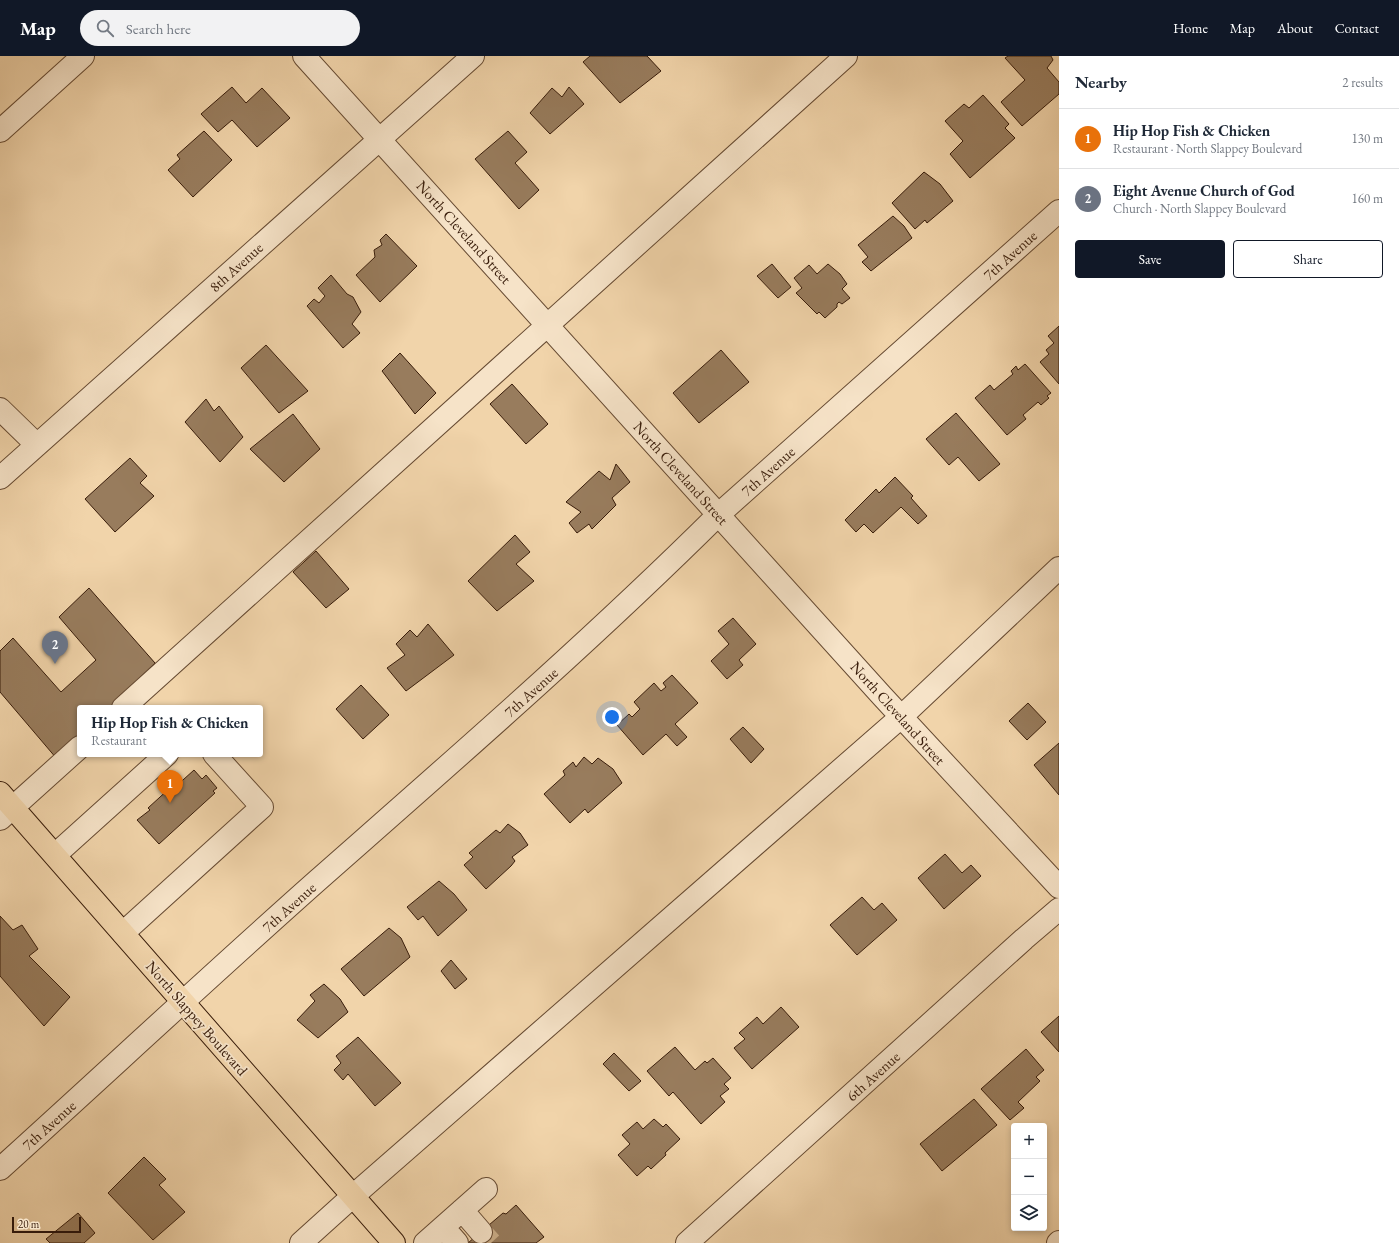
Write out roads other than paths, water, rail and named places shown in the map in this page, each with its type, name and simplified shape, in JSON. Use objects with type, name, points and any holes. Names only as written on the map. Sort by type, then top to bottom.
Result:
[{"type":"main road","name":"North Slappey Boulevard","points":[[4,806],[55,855],[394,1243]]},
{"type":"street","points":[[0,131],[83,56]]},
{"type":"street","name":"North Cleveland Street","points":[[304,56],[901,717],[1059,888]]},
{"type":"street","name":"8th Avenue","points":[[0,478],[473,56]]},
{"type":"street","points":[[126,705],[846,56]]},
{"type":"street","name":"7th Avenue","points":[[0,1169],[184,1003],[238,952],[558,668],[675,558],[718,515],[1059,211]]},
{"type":"street","points":[[0,409],[37,445]]},
{"type":"street","points":[[301,1243],[901,717],[1059,568]]},
{"type":"street","points":[[4,806],[77,748]]},
{"type":"street","points":[[55,855],[163,757]]},
{"type":"street","points":[[123,933],[262,807],[217,757]]},
{"type":"street","name":"6th Avenue","points":[[687,1243],[1059,909]]},
{"type":"street","points":[[425,1243],[450,1235],[462,1210],[486,1189]]},
{"type":"street","points":[[462,1210],[481,1232]]},
{"type":"tunnel","points":[[481,1232],[491,1243]]},
{"type":"place","name":"Eight Avenue Church of God","points":[[55,664]]},
{"type":"place","name":"Hip Hop Fish & Chicken","points":[[170,803]]}]
